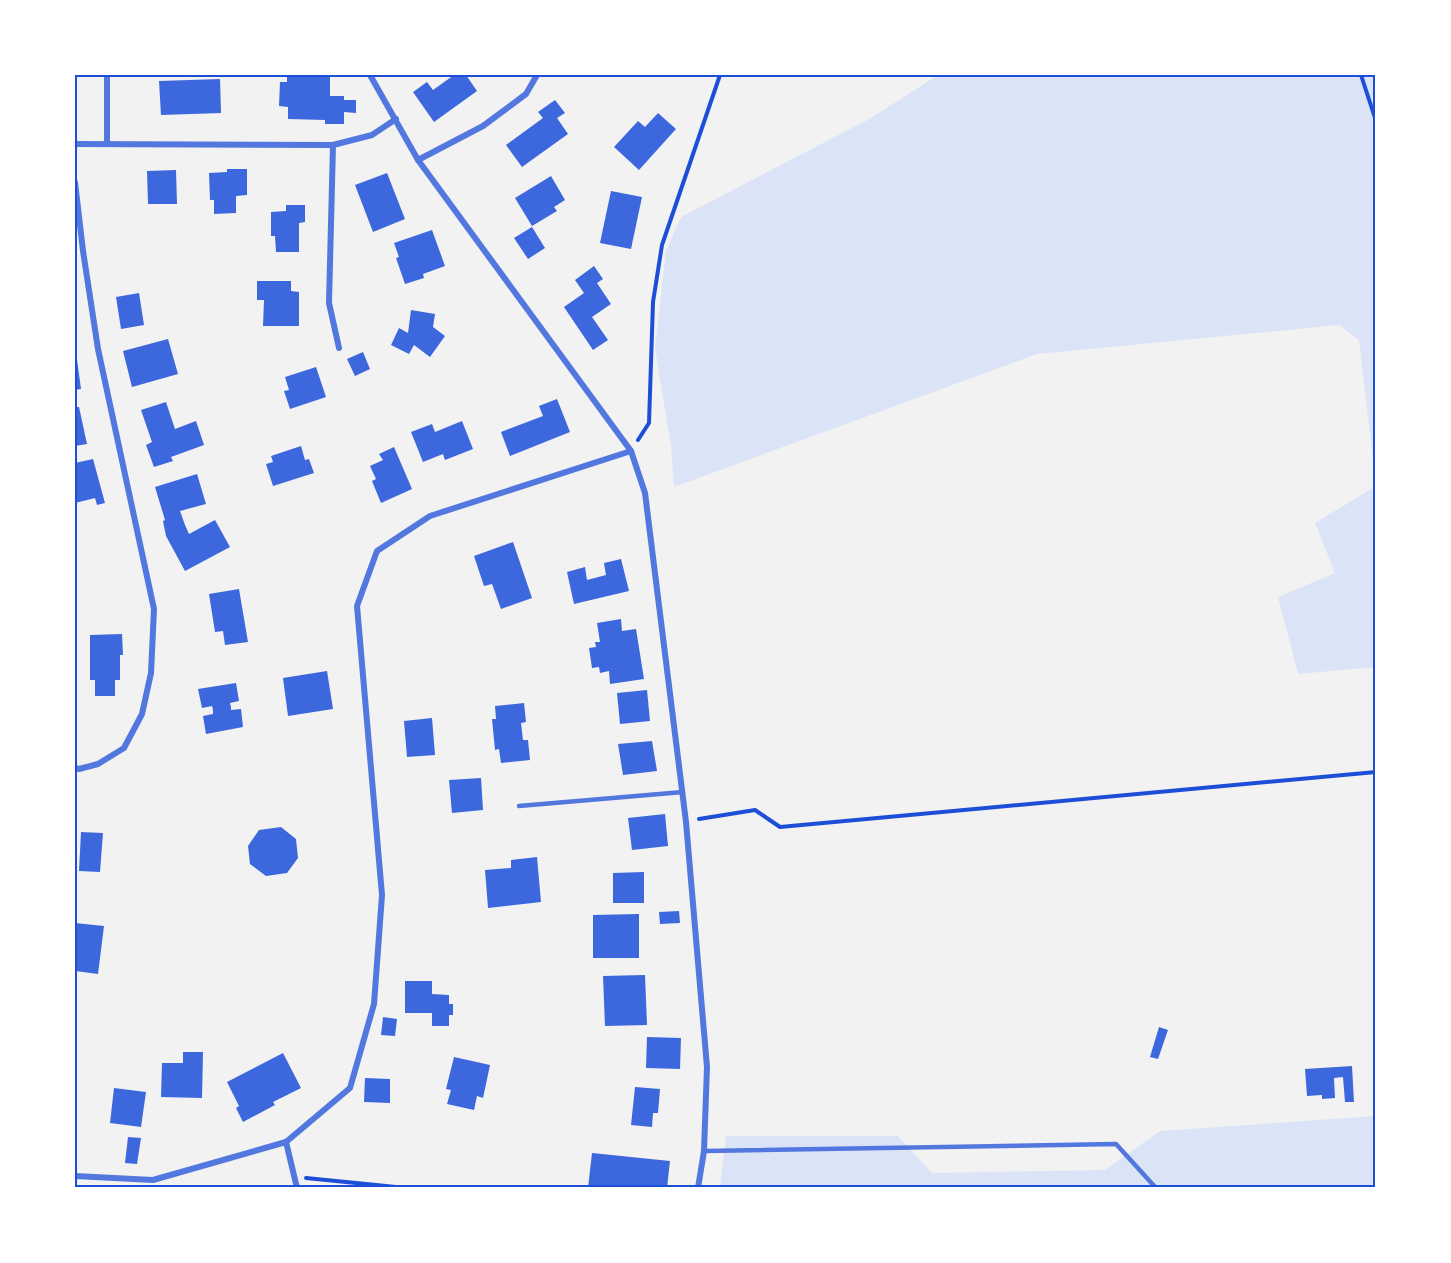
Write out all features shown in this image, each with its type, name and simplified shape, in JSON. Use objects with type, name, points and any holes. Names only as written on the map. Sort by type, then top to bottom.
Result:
[{"type":"street","points":[[107,75],[107,144]]},
{"type":"street","points":[[370,75],[418,160],[631,451],[645,493],[683,792],[707,1067],[704,1151],[698,1188]]},
{"type":"street","points":[[418,160],[483,126],[526,94],[537,75]]},
{"type":"street","points":[[75,144],[333,145],[372,135],[396,119]]},
{"type":"street","points":[[333,145],[329,303],[339,348]]},
{"type":"street","points":[[75,182],[98,349],[154,609],[151,673],[142,714],[123,748],[98,764],[77,768]]},
{"type":"street","points":[[75,1176],[153,1180],[286,1142],[350,1088],[374,1005],[381,895],[357,606],[377,551],[430,516],[631,451]]},
{"type":"street","points":[[286,1142],[297,1188]]},
{"type":"lane","points":[[519,806],[683,792]]},
{"type":"lane","points":[[704,1151],[1116,1144],[1156,1188]]},
{"type":"path","points":[[631,451],[649,423],[653,302],[662,245],[720,75]]},
{"type":"path","points":[[1361,75],[1376,121]]},
{"type":"path","points":[[686,822],[755,810],[780,827],[1376,772]]},
{"type":"path","points":[[295,1177],[406,1188]]},
{"type":"shaded area","points":[[938,75],[1376,75],[1376,486],[1359,340],[1339,325],[1037,354],[674,487],[671,446],[655,348],[666,251],[681,217],[871,118]]},
{"type":"shaded area","points":[[1376,486],[1376,667],[1298,674],[1278,597],[1335,573],[1315,523]]},
{"type":"shaded area","points":[[1376,1116],[1376,1188],[720,1188],[726,1136],[898,1136],[932,1173],[1105,1170],[1160,1131]]},
{"type":"building","points":[[287,75],[330,75],[330,96],[344,96],[344,100],[356,100],[356,113],[344,112],[344,124],[325,124],[325,120],[288,119],[288,107],[279,106],[280,82],[287,82]]},
{"type":"building","points":[[454,75],[466,75],[477,91],[434,122],[413,92],[427,82],[433,90]]},
{"type":"building","points":[[220,79],[221,113],[161,115],[159,81]]},
{"type":"building","points":[[555,100],[565,113],[557,118],[568,134],[522,167],[506,145],[543,118],[538,112]]},
{"type":"building","points":[[658,113],[676,129],[639,170],[614,147],[638,121],[645,127]]},
{"type":"building","points":[[227,169],[247,169],[247,195],[236,196],[236,213],[214,214],[214,200],[210,200],[209,173],[227,172]]},
{"type":"building","points":[[176,170],[177,204],[148,204],[147,171]]},
{"type":"building","points":[[387,173],[405,219],[373,232],[355,185]]},
{"type":"building","points":[[551,176],[565,200],[554,207],[557,211],[532,226],[515,198]]},
{"type":"building","points":[[611,191],[642,197],[631,249],[600,243]]},
{"type":"building","points":[[286,205],[305,205],[305,222],[299,223],[299,252],[276,252],[275,236],[271,236],[271,212],[286,211]]},
{"type":"building","points":[[532,227],[545,248],[528,259],[514,238]]},
{"type":"building","points":[[432,230],[445,266],[423,274],[424,278],[405,284],[396,258],[399,257],[394,243]]},
{"type":"building","points":[[594,266],[603,279],[597,283],[611,304],[592,317],[608,340],[593,350],[564,307],[584,293],[575,280]]},
{"type":"building","points":[[257,281],[291,281],[291,291],[299,292],[299,326],[263,326],[264,300],[257,300]]},
{"type":"building","points":[[139,293],[144,325],[121,329],[116,297]]},
{"type":"building","points":[[411,310],[435,314],[433,327],[445,336],[430,357],[414,345],[409,354],[391,345],[399,328],[408,333]]},
{"type":"building","points":[[168,339],[178,374],[132,387],[123,351]]},
{"type":"building","points":[[75,352],[81,389],[75,390]]},
{"type":"building","points":[[363,352],[370,369],[355,376],[347,359]]},
{"type":"building","points":[[316,367],[326,397],[290,409],[284,391],[289,390],[285,377]]},
{"type":"building","points":[[557,399],[570,432],[510,456],[501,432],[543,416],[539,406]]},
{"type":"building","points":[[166,402],[175,429],[196,421],[204,445],[171,457],[173,461],[154,467],[146,445],[152,442],[141,410]]},
{"type":"building","points":[[75,407],[79,407],[87,444],[75,446]]},
{"type":"building","points":[[462,421],[473,449],[445,460],[443,454],[423,462],[411,432],[432,424],[435,432]]},
{"type":"building","points":[[301,446],[305,460],[309,459],[314,473],[273,486],[266,464],[273,462],[271,456]]},
{"type":"building","points":[[394,447],[412,489],[381,503],[372,481],[376,479],[370,466],[383,460],[379,454]]},
{"type":"building","points":[[93,459],[105,503],[97,505],[95,498],[75,503],[75,463]]},
{"type":"building","points":[[197,474],[206,504],[180,511],[189,534],[215,520],[230,547],[185,571],[166,536],[163,521],[165,520],[155,487]]},
{"type":"building","points":[[513,542],[532,598],[501,609],[492,584],[484,586],[474,556]]},
{"type":"building","points":[[621,559],[629,591],[574,604],[567,572],[585,567],[587,580],[606,575],[604,563]]},
{"type":"building","points":[[239,589],[248,642],[225,645],[223,631],[215,632],[209,594]]},
{"type":"building","points":[[621,619],[622,631],[636,629],[644,679],[610,684],[609,671],[600,673],[599,667],[592,668],[589,648],[596,647],[595,642],[600,642],[597,623]]},
{"type":"building","points":[[122,634],[123,655],[120,655],[120,680],[115,680],[115,696],[95,696],[95,680],[90,680],[90,635]]},
{"type":"building","points":[[327,671],[333,709],[288,716],[283,678]]},
{"type":"building","points":[[236,683],[239,701],[230,703],[231,710],[241,709],[243,727],[206,734],[203,716],[213,714],[213,710],[212,706],[202,708],[198,689]]},
{"type":"building","points":[[647,690],[650,721],[620,724],[617,693]]},
{"type":"building","points":[[524,703],[526,722],[521,723],[523,740],[528,740],[530,760],[501,763],[499,749],[495,750],[492,719],[496,719],[495,706]]},
{"type":"building","points":[[432,718],[435,755],[407,757],[404,721]]},
{"type":"building","points":[[652,741],[657,771],[623,775],[618,744]]},
{"type":"building","points":[[481,778],[483,810],[452,813],[449,780]]},
{"type":"building","points":[[665,814],[668,846],[632,850],[628,818]]},
{"type":"building","points":[[281,827],[296,839],[298,858],[287,873],[266,876],[250,864],[248,846],[259,830]]},
{"type":"building","points":[[81,832],[103,833],[100,872],[79,871]]},
{"type":"building","points":[[537,857],[541,902],[488,908],[485,870],[511,868],[511,860]]},
{"type":"building","points":[[644,872],[644,903],[613,903],[613,873]]},
{"type":"building","points":[[679,911],[680,923],[660,924],[659,912]]},
{"type":"building","points":[[639,914],[639,958],[593,958],[593,915]]},
{"type":"building","points":[[75,923],[104,926],[98,974],[75,971]]},
{"type":"building","points":[[645,975],[647,1025],[605,1026],[603,976]]},
{"type":"building","points":[[405,981],[432,981],[432,994],[449,995],[449,1004],[453,1004],[453,1015],[449,1015],[449,1026],[432,1026],[432,1013],[405,1013]]},
{"type":"building","points":[[383,1017],[397,1019],[395,1036],[381,1035]]},
{"type":"building","points":[[1159,1027],[1168,1030],[1158,1059],[1150,1057]]},
{"type":"building","points":[[647,1037],[681,1038],[680,1069],[646,1068]]},
{"type":"building","points":[[183,1052],[203,1052],[202,1098],[161,1097],[162,1063],[183,1063]]},
{"type":"building","points":[[283,1053],[301,1088],[273,1102],[275,1105],[243,1122],[236,1108],[239,1106],[227,1082]]},
{"type":"building","points":[[454,1057],[490,1065],[483,1098],[477,1096],[474,1110],[447,1104],[451,1090],[446,1089]]},
{"type":"building","points":[[1352,1066],[1354,1102],[1345,1102],[1343,1077],[1334,1078],[1335,1098],[1322,1099],[1322,1095],[1307,1096],[1305,1069]]},
{"type":"building","points":[[365,1078],[390,1079],[390,1103],[364,1102]]},
{"type":"building","points":[[635,1087],[660,1089],[658,1113],[653,1113],[652,1127],[631,1125]]},
{"type":"building","points":[[114,1088],[146,1092],[141,1127],[110,1123]]},
{"type":"building","points":[[128,1137],[141,1138],[137,1164],[125,1163]]},
{"type":"building","points":[[592,1153],[670,1161],[667,1188],[588,1188]]}]
